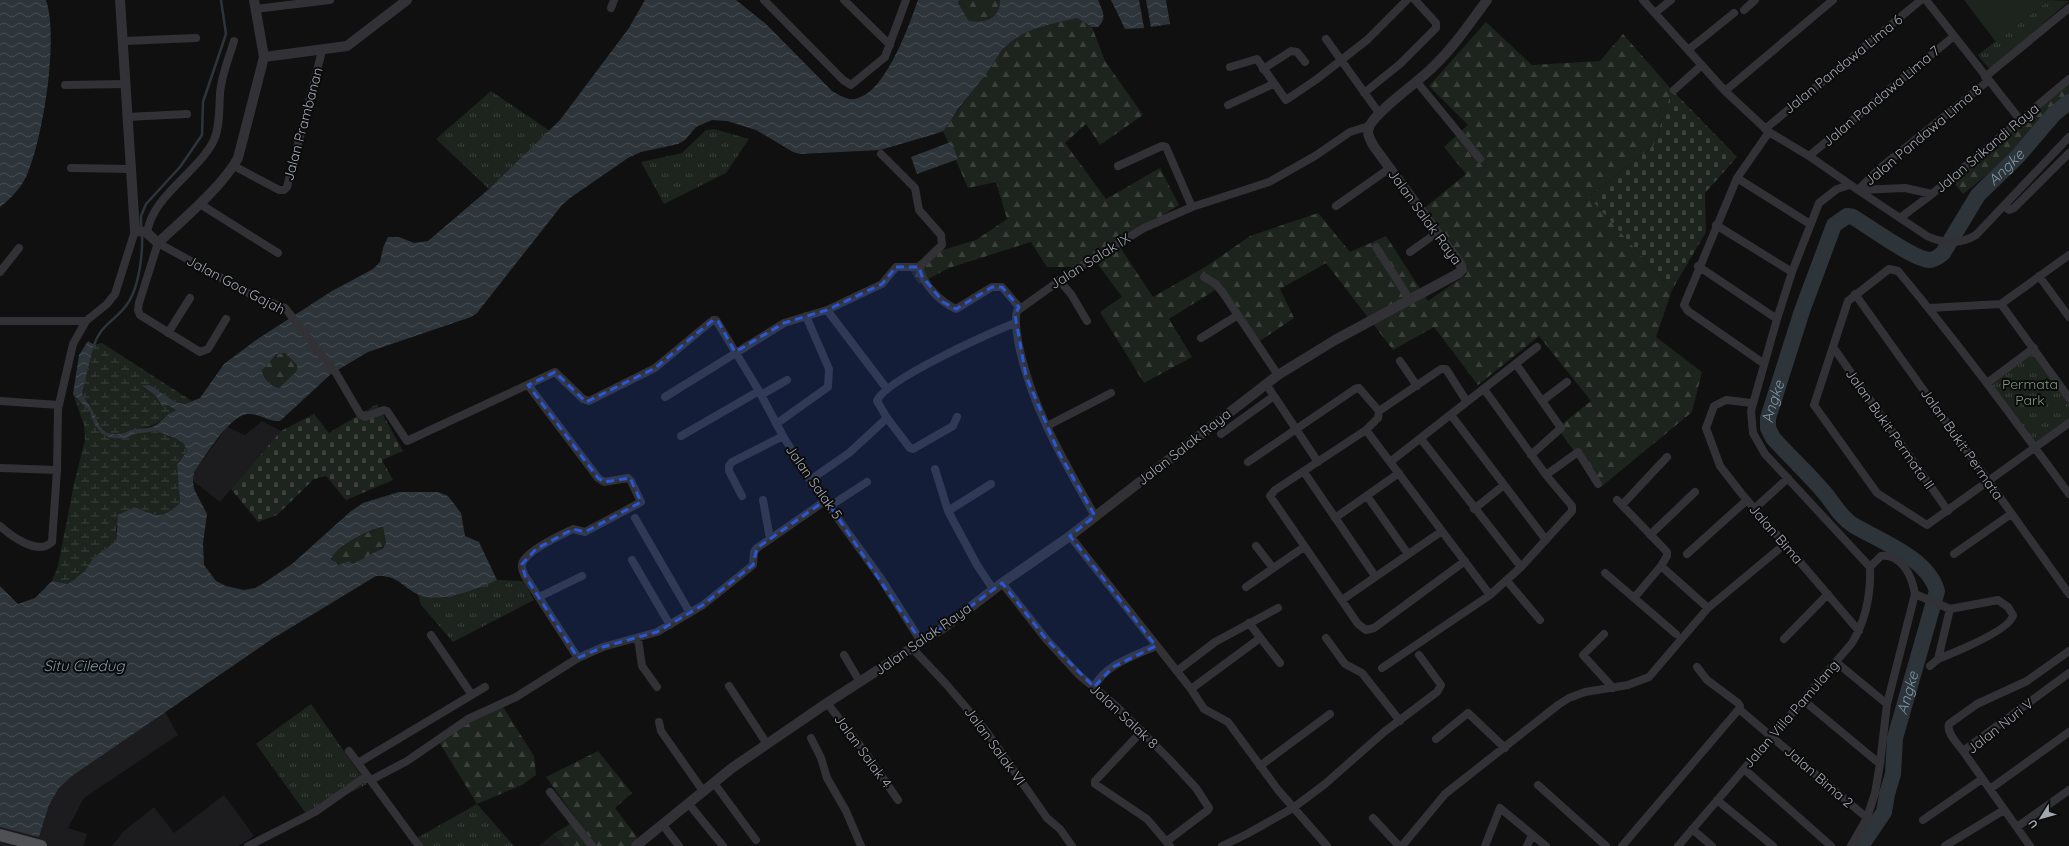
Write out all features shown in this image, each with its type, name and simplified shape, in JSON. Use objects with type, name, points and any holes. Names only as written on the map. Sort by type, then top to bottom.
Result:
[{"type":"main road","points":[[0,835],[22,844],[41,846]]},
{"type":"street","points":[[120,0],[124,41],[131,169],[142,232],[158,243]]},
{"type":"street","points":[[226,319],[208,349],[200,352],[140,315],[138,310],[158,243],[200,204],[234,166],[238,158],[264,57],[255,5],[330,0]]},
{"type":"street","points":[[264,57],[322,51],[347,46],[354,43],[407,0]]},
{"type":"street","points":[[611,8],[614,0]]},
{"type":"street","points":[[764,0],[847,84],[855,84],[885,57],[906,0]]},
{"type":"street","points":[[844,0],[890,45]]},
{"type":"street","points":[[1230,67],[1257,59],[1273,84],[1286,100],[1341,60],[1376,31],[1407,0]]},
{"type":"street","points":[[1364,93],[1400,64],[1436,28],[1436,23],[1416,0]]},
{"type":"street","points":[[1369,126],[1379,113],[1417,82],[1454,44],[1487,0]]},
{"type":"street","points":[[1643,0],[1725,91],[1767,130],[1937,241],[1963,242],[1976,235],[2069,138]]},
{"type":"street","points":[[1655,13],[1671,0]]},
{"type":"street","points":[[1744,10],[1755,0]]},
{"type":"street","points":[[1725,91],[1833,0]]},
{"type":"street","name":"Jalan Pandawa Lima 6","points":[[1763,363],[1685,308],[1684,301],[1716,224],[1737,178],[1767,130],[1921,0]]},
{"type":"street","points":[[1926,0],[2020,121]]},
{"type":"street","name":"Jalan Pandawa Lima 8","points":[[1858,190],[1880,168],[1987,79],[2069,8]]},
{"type":"street","points":[[1688,50],[1734,13]]},
{"type":"street","name":"Jalan Pandawa Lima 7","points":[[1809,156],[1954,36]]},
{"type":"street","points":[[124,41],[196,38]]},
{"type":"street","points":[[1326,39],[1379,113]]},
{"type":"street","points":[[0,526],[10,535],[25,543],[41,547],[52,542],[57,470],[59,405],[73,344],[86,321],[115,294],[142,232],[156,208],[204,154],[214,139],[219,115],[220,94],[234,41]]},
{"type":"street","name":"Jalan Prambanan","points":[[234,166],[279,190],[287,187],[322,51]]},
{"type":"street","points":[[1263,69],[1291,52],[1297,52],[1305,62]]},
{"type":"street","points":[[1674,90],[1702,65]]},
{"type":"street","name":"Jalan Srikandi Raya","points":[[1858,190],[1905,188],[1932,194],[2069,79]]},
{"type":"street","points":[[1417,82],[1480,158]]},
{"type":"street","points":[[65,85],[126,84]]},
{"type":"street","points":[[1228,105],[1273,84]]},
{"type":"street","points":[[127,117],[188,114]]},
{"type":"street","name":"Jalan Salak Raya","points":[[636,846],[703,791],[767,744],[827,703],[922,643],[1002,583],[1070,536],[1278,375],[1335,340],[1459,273],[1462,270],[1461,265],[1369,138],[1369,126]]},
{"type":"street","name":"Jalan Salak IX","points":[[1019,307],[1059,280],[1144,228],[1192,207],[1269,182],[1315,156],[1350,132],[1369,126]]},
{"type":"street","points":[[1118,166],[1162,146],[1166,147],[1192,207]]},
{"type":"street","points":[[2004,206],[2009,210],[2014,208],[2069,153]]},
{"type":"street","points":[[665,397],[735,352],[784,323],[826,310],[882,284],[896,267],[919,267],[942,245],[941,235],[919,210],[915,188],[881,154]]},
{"type":"street","points":[[71,168],[131,169]]},
{"type":"street","points":[[1336,206],[1390,168]]},
{"type":"street","points":[[1837,176],[1837,189]]},
{"type":"street","points":[[1737,178],[1810,224]]},
{"type":"street","points":[[1850,185],[1837,189],[1821,201],[1810,224],[1792,272],[1763,363],[1752,403],[1751,426],[1755,439],[1765,454],[1870,567],[1881,556],[1892,558],[1901,563],[1913,581],[1915,594],[1887,704],[1875,793],[1867,818],[1851,846]]},
{"type":"street","points":[[1900,218],[1932,194]]},
{"type":"street","points":[[200,204],[278,253]]},
{"type":"street","points":[[1716,224],[1792,272]]},
{"type":"street","points":[[1410,252],[1438,232]]},
{"type":"street","name":"Jalan Goa Gajah","points":[[158,243],[256,297],[279,305],[289,312],[336,373],[360,414],[365,417],[384,410],[387,411],[407,441],[528,385]]},
{"type":"street","points":[[1376,247],[1410,300]]},
{"type":"street","points":[[0,272],[18,248]]},
{"type":"street","points":[[1929,308],[2001,304],[2069,255]]},
{"type":"street","points":[[1698,266],[1777,320]]},
{"type":"street","points":[[919,267],[922,276],[943,302],[956,309],[992,287],[1002,287],[1019,307],[1015,315],[1015,323],[1026,376],[1058,451],[1095,516]]},
{"type":"street","points":[[2069,423],[2035,448],[1988,481],[1948,511],[1927,525],[1880,495],[1814,405],[1847,304],[1855,294],[1889,269],[1894,269],[1898,271],[1929,308],[1987,383],[2035,448],[2069,494]]},
{"type":"street","points":[[2039,276],[2069,317]]},
{"type":"street","points":[[1204,277],[1216,284],[1278,375]]},
{"type":"street","points":[[1059,280],[1071,294],[1087,321]]},
{"type":"street","name":"Jalan Bukit Permata","points":[[1855,294],[2069,594]]},
{"type":"street","points":[[168,333],[190,298]]},
{"type":"street","points":[[2001,304],[2069,398]]},
{"type":"street","points":[[826,310],[888,389]]},
{"type":"street","points":[[1201,338],[1238,315]]},
{"type":"street","points":[[776,424],[828,387],[829,369],[806,316]]},
{"type":"street","name":"Jalan Salak 5","points":[[528,385],[555,372],[583,399],[589,401],[655,368],[713,320],[718,321],[760,393],[782,436],[810,480],[880,577],[922,643]]},
{"type":"street","points":[[0,321],[86,321]]},
{"type":"street","points":[[957,417],[953,426],[913,449],[910,448],[887,418],[877,401],[888,389],[918,369],[984,335],[1015,323]]},
{"type":"street","points":[[1390,462],[1538,347]]},
{"type":"street","name":"Jalan Bukit Permata II","points":[[1833,347],[1948,511]]},
{"type":"street","points":[[1987,383],[2034,348]]},
{"type":"street","points":[[1400,361],[1417,386]]},
{"type":"street","points":[[1516,364],[1561,428],[1531,455]]},
{"type":"street","points":[[1465,561],[1371,630],[1366,630],[1358,624],[1270,496],[1275,490],[1366,430],[1378,418],[1379,411],[1441,369],[1446,369],[1468,402]]},
{"type":"street","points":[[681,436],[786,380]]},
{"type":"street","points":[[1542,401],[1567,382]]},
{"type":"street","points":[[1266,384],[1297,428],[1318,462]]},
{"type":"street","points":[[528,385],[598,478],[604,482],[628,478],[631,481],[641,502],[585,532],[573,529],[536,549],[524,559],[522,570],[578,658]]},
{"type":"street","points":[[1248,462],[1359,388],[1379,411]]},
{"type":"street","points":[[1382,668],[1490,595],[1507,581],[1569,517],[1573,509],[1531,455],[1484,389]]},
{"type":"street","points":[[1047,426],[1111,393]]},
{"type":"street","points":[[1221,434],[1274,396]]},
{"type":"street","name":"Jalan Bima","points":[[1752,403],[1726,400],[1714,406],[1706,428],[1720,466],[1754,509],[1859,631]]},
{"type":"street","points":[[0,401],[59,405]]},
{"type":"street","points":[[1451,415],[1546,540]]},
{"type":"street","points":[[810,480],[849,453],[887,418]]},
{"type":"street","points":[[1366,430],[1490,595]]},
{"type":"street","points":[[742,496],[729,471],[729,466],[732,462],[782,436]]},
{"type":"street","points":[[1421,439],[1474,509],[1521,567]]},
{"type":"street","points":[[1546,475],[1578,452],[1598,484]]},
{"type":"street","points":[[1634,598],[1661,566],[1668,554],[1619,502],[1667,457]]},
{"type":"street","points":[[0,468],[57,470]]},
{"type":"street","points":[[935,469],[948,511],[977,565],[993,590]]},
{"type":"street","points":[[1304,472],[1375,576]]},
{"type":"street","points":[[1335,518],[1399,473]]},
{"type":"street","points":[[1754,509],[1788,478]]},
{"type":"street","points":[[248,846],[315,812],[362,779],[373,779],[411,759],[468,719],[516,697],[578,658],[603,647],[638,639],[657,632],[704,605],[753,565],[754,552],[770,539],[828,503],[866,482]]},
{"type":"street","points":[[948,511],[991,484]]},
{"type":"street","points":[[1474,509],[1504,485]]},
{"type":"street","points":[[1650,535],[1695,492]]},
{"type":"street","points":[[1367,496],[1408,554]]},
{"type":"street","points":[[762,500],[770,539]]},
{"type":"street","points":[[1687,554],[1747,500]]},
{"type":"street","points":[[1954,554],[2011,514]]},
{"type":"street","points":[[635,518],[690,613]]},
{"type":"street","points":[[1342,600],[1442,531]]},
{"type":"street","points":[[1070,536],[1191,689],[1204,709],[1228,722],[1293,808],[1327,846]]},
{"type":"street","points":[[1373,818],[1401,846],[1441,799],[1569,698],[1585,692],[1628,685],[1649,677],[1708,608],[1785,544]]},
{"type":"street","points":[[1256,546],[1273,568]]},
{"type":"street","points":[[1246,587],[1304,547]]},
{"type":"street","points":[[632,560],[670,625]]},
{"type":"street","points":[[1661,566],[1708,608]]},
{"type":"street","name":"Jalan Villa Pamulang","points":[[1678,846],[1852,643],[1864,619],[1871,584],[1870,567]]},
{"type":"street","points":[[1605,573],[1676,634]]},
{"type":"street","points":[[539,597],[582,576]]},
{"type":"street","points":[[1507,581],[1540,620]]},
{"type":"street","name":"Jalan Salak 8","points":[[1002,583],[1046,639],[1079,675],[1142,731],[1196,788],[1209,808],[1168,844]]},
{"type":"street","points":[[1784,639],[1828,594]]},
{"type":"street","points":[[1915,594],[1947,607],[1998,600],[2008,607],[2013,615],[2008,623],[1998,630],[1938,659],[1930,666]]},
{"type":"street","points":[[1938,659],[1947,607]]},
{"type":"street","points":[[1177,671],[1215,642],[1278,608]]},
{"type":"street","points":[[1249,623],[1280,664]]},
{"type":"street","points":[[432,634],[472,695]]},
{"type":"street","points":[[1604,634],[1583,655],[1613,688]]},
{"type":"street","points":[[1326,638],[1345,664],[1362,673],[1400,721]]},
{"type":"street","points":[[638,639],[642,666],[657,687]]},
{"type":"street","points":[[1191,689],[1256,641]]},
{"type":"street","points":[[1094,687],[1098,680],[1113,667],[1156,646]]},
{"type":"street","name":"Jalan Salak VI","points":[[913,649],[983,727],[1047,818],[1060,829],[1072,846]]},
{"type":"street","points":[[1963,751],[1950,733],[1948,728],[1949,724],[1977,704],[2027,681],[2069,651]]},
{"type":"street","points":[[844,655],[860,682]]},
{"type":"street","points":[[1222,846],[1232,844],[1293,808],[1326,784],[1384,732],[1440,689],[1441,685],[1419,656]]},
{"type":"street","points":[[1836,662],[1887,704]]},
{"type":"street","name":"Jalan Bima 2","points":[[1698,667],[1707,680],[1738,703],[1740,706],[1739,709],[1867,818]]},
{"type":"street","name":"Jalan Nuri V","points":[[2028,846],[1963,751],[2069,673]]},
{"type":"street","points":[[729,686],[767,744]]},
{"type":"street","points":[[358,763],[485,687]]},
{"type":"street","points":[[1803,700],[1880,764]]},
{"type":"street","name":"Jalan Salak 4","points":[[827,703],[865,752],[898,800]]},
{"type":"street","points":[[1622,846],[1739,709]]},
{"type":"street","points":[[1436,739],[1468,713],[1505,748]]},
{"type":"street","points":[[1260,766],[1330,714]]},
{"type":"street","points":[[659,722],[661,731],[703,791]]},
{"type":"street","points":[[1142,731],[1095,781],[1094,784],[1147,819],[1168,844]]},
{"type":"street","points":[[1990,789],[2069,732]]},
{"type":"street","points":[[811,738],[821,758],[827,778],[846,811],[861,846]]},
{"type":"street","points":[[349,752],[419,846]]},
{"type":"street","points":[[1744,769],[1831,846]]},
{"type":"street","points":[[1924,820],[1982,779]]},
{"type":"street","points":[[714,783],[756,840]]},
{"type":"street","points":[[1538,785],[1606,846]]},
{"type":"street","points":[[2016,827],[2069,790]]},
{"type":"street","points":[[550,792],[592,846]]},
{"type":"street","points":[[1717,800],[1773,846]]},
{"type":"street","points":[[688,803],[723,846]]},
{"type":"street","points":[[1485,846],[1500,808],[1546,846]]},
{"type":"street","points":[[1945,846],[2004,810]]},
{"type":"street","points":[[662,824],[679,846]]},
{"type":"street","points":[[1692,829],[1712,846]]},
{"type":"street","points":[[1527,846],[1532,835]]},
{"type":"highlighted area","points":[[896,267],[919,267],[922,276],[943,302],[956,309],[992,287],[1002,287],[1019,307],[1015,315],[1018,337],[1026,376],[1035,399],[1058,451],[1095,516],[1070,536],[1156,646],[1113,667],[1094,687],[1046,639],[1002,583],[922,643],[826,500],[757,548],[753,565],[703,605],[657,632],[603,647],[578,658],[525,576],[522,564],[536,549],[573,529],[585,532],[641,502],[630,478],[604,482],[598,478],[528,385],[555,372],[586,402],[655,368],[713,320],[718,321],[735,352],[784,323],[827,310],[882,284]]},
{"type":"shaded area","points":[[262,421],[281,431],[220,502],[193,481],[194,472],[227,427],[245,435]]},
{"type":"shaded area","points":[[165,712],[178,735],[84,798],[68,828],[87,834],[83,846],[0,846],[0,827],[39,837],[49,805],[59,788],[72,776]]},
{"type":"shaded area","points":[[224,795],[254,836],[238,846],[112,846],[124,831],[154,807],[174,833]]},
{"type":"shaded area","points":[[553,834],[564,846],[539,846]]},
{"type":"green space","points":[[959,0],[1000,0],[997,12],[994,16],[981,21],[969,21],[958,3]]},
{"type":"green space","points":[[1964,0],[2049,0],[1996,42]]},
{"type":"green space","points":[[2049,0],[2069,1],[1990,70],[1978,55]]},
{"type":"green space","points":[[1077,18],[1092,27],[1105,61],[1143,115],[1100,145],[1086,124],[1065,143],[1106,199],[1160,168],[1179,205],[1118,244],[1153,297],[1207,266],[1250,236],[1318,213],[1350,252],[1386,236],[1428,301],[1467,274],[1422,210],[1466,174],[1444,147],[1468,125],[1429,86],[1486,22],[1532,65],[1600,61],[1623,34],[1672,90],[1654,145],[1589,197],[1672,290],[1656,337],[1702,372],[1692,412],[1601,487],[1557,428],[1591,401],[1539,336],[1478,385],[1434,327],[1393,350],[1326,263],[1280,289],[1294,318],[1257,343],[1220,287],[1169,319],[1192,357],[1144,383],[1100,312],[1122,297],[1091,255],[1075,267],[1047,267],[1031,242],[949,268],[919,284],[908,267],[936,252],[976,240],[1007,219],[996,182],[968,188],[943,131],[1001,51],[1010,43],[1036,28]]},
{"type":"green space","points":[[2069,75],[2069,110],[1963,194],[1950,178]]},
{"type":"green space","points":[[1672,90],[1737,157],[1705,193],[1706,232],[1672,290],[1589,197],[1654,145]]},
{"type":"green space","points":[[491,91],[550,131],[489,189],[436,139]]},
{"type":"green space","points":[[714,129],[749,139],[726,173],[664,204],[641,162],[682,153],[706,130]]},
{"type":"green space","points":[[102,343],[192,401],[185,404],[175,402],[150,385],[142,387],[156,396],[162,405],[168,405],[176,409],[154,425],[134,429],[121,434],[112,434],[103,430],[82,393],[94,345]]},
{"type":"green space","name":"Permata Park","points":[[2034,348],[2069,398],[2069,423],[2035,448],[1987,383]]},
{"type":"green space","points":[[285,353],[297,365],[298,371],[279,388],[268,381],[262,369],[278,354]]},
{"type":"green space","points":[[73,394],[90,412],[94,424],[101,433],[111,438],[125,439],[134,433],[156,431],[175,438],[184,444],[187,451],[177,465],[180,503],[168,512],[159,515],[149,513],[135,507],[116,527],[116,542],[94,557],[84,572],[68,584],[52,581],[58,566],[74,484],[85,440],[84,425]]},
{"type":"green space","points":[[377,404],[403,451],[382,460],[393,480],[346,500],[326,476],[314,479],[277,515],[258,522],[231,489],[281,431],[314,414],[329,433]]},
{"type":"green space","points":[[383,527],[386,543],[381,549],[353,564],[349,561],[338,565],[331,559],[339,549],[346,544],[370,531]]},
{"type":"green space","points":[[497,580],[524,581],[534,600],[453,642],[421,605],[418,595],[437,597],[458,594],[479,588]]},
{"type":"green space","points":[[311,704],[367,784],[307,815],[256,744]]},
{"type":"green space","points":[[503,707],[534,756],[536,775],[522,785],[477,804],[439,742],[470,718]]},
{"type":"green space","points":[[598,751],[632,793],[615,808],[640,841],[634,846],[564,846],[553,834],[577,820],[546,777]]},
{"type":"green space","points":[[477,804],[514,846],[423,846],[417,838]]},
{"type":"water","points":[[0,0],[46,0],[50,17],[51,38],[50,63],[43,115],[32,160],[21,186],[0,207]]},
{"type":"water","name":"Situ Ciledug","points":[[645,0],[736,0],[766,24],[832,91],[843,97],[855,99],[866,94],[876,85],[886,72],[909,26],[918,0],[959,0],[958,3],[969,21],[986,20],[994,16],[997,12],[1000,0],[1098,0],[1103,14],[1103,20],[1098,27],[1092,27],[1077,18],[1036,28],[1018,37],[1001,51],[986,74],[958,109],[943,131],[935,134],[880,150],[800,154],[793,152],[756,130],[727,121],[712,120],[696,127],[685,140],[678,144],[641,152],[628,158],[562,205],[477,313],[471,317],[368,352],[331,374],[280,421],[247,414],[232,422],[218,438],[194,472],[193,481],[194,489],[207,514],[203,543],[204,565],[216,581],[226,586],[244,590],[255,588],[292,564],[350,512],[363,503],[399,492],[438,492],[448,496],[461,513],[465,536],[479,542],[497,580],[480,588],[446,597],[435,598],[417,594],[398,581],[389,577],[376,576],[272,639],[72,776],[59,788],[49,805],[39,837],[0,827],[0,586],[18,604],[35,598],[52,581],[68,584],[84,572],[94,557],[116,542],[118,515],[135,507],[149,513],[159,515],[168,512],[180,503],[177,465],[187,451],[184,444],[175,438],[156,431],[134,434],[125,439],[111,438],[101,433],[94,424],[90,412],[73,394],[79,355],[88,341],[94,345],[82,393],[92,409],[100,427],[112,434],[118,434],[134,429],[154,426],[176,410],[168,405],[162,406],[156,396],[142,386],[150,385],[175,402],[185,404],[200,398],[224,364],[256,340],[332,291],[373,269],[380,262],[383,248],[388,237],[399,237],[414,243],[428,241],[489,189],[560,120],[629,28]],"holes":[[[285,353],[297,365],[297,371],[279,388],[268,382],[262,370],[277,354]],[[383,527],[386,543],[383,548],[353,564],[349,561],[338,565],[331,559],[339,549],[354,539],[377,528]]]},
{"type":"water","points":[[1111,0],[1139,0],[1144,28],[1125,29]]},
{"type":"water","points":[[1146,0],[1166,0],[1170,24],[1151,27]]},
{"type":"water","points":[[951,142],[958,159],[917,174],[911,157]]},
{"type":"waterway","points":[[141,228],[141,216],[146,204],[180,167],[202,135],[203,102],[226,34],[221,0]]},
{"type":"waterway","name":"Angke","points":[[1861,846],[1884,812],[1887,794],[1893,774],[1895,738],[1937,591],[1932,579],[1914,560],[1889,544],[1853,525],[1844,518],[1827,495],[1773,438],[1768,428],[1768,418],[1802,311],[1834,225],[1847,216],[1853,217],[1912,254],[1929,260],[1935,259],[1943,253],[1978,195],[2018,156],[2054,114],[2069,102]]},
{"type":"waterway","points":[[94,345],[103,328],[125,307],[134,292],[141,261],[142,233]]}]
